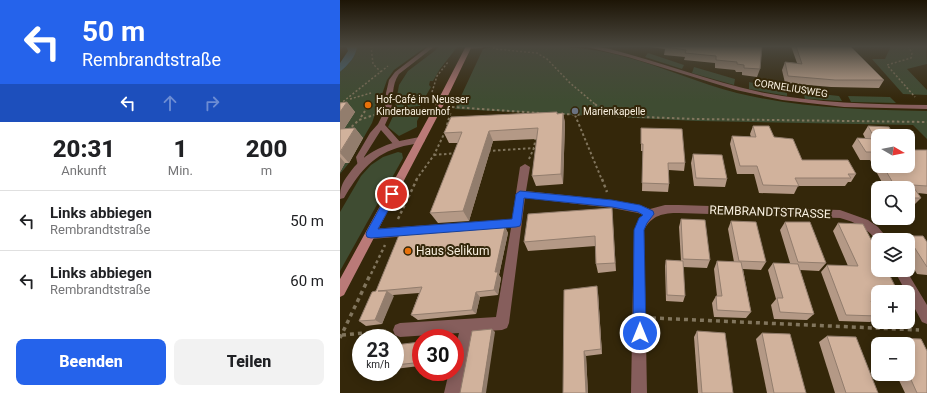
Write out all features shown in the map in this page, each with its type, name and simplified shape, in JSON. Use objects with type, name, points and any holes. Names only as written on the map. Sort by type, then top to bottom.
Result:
[{"type":"main road","points":[[340,291],[460,64]]},
{"type":"street","name":"CORNELIUSWEG","points":[[659,64],[737,88],[784,99],[831,104],[927,107]]},
{"type":"street","points":[[340,195],[351,176],[361,164],[371,156],[397,143],[421,140]]},
{"type":"street","points":[[404,330],[502,323],[525,167]]},
{"type":"street","points":[[520,194],[612,204],[640,209],[650,214],[643,221],[639,230],[639,393]]},
{"type":"street","name":"REMBRANDTSTRASSE","points":[[650,214],[658,210],[666,209],[840,214],[852,216],[863,221],[877,233]]},
{"type":"street","points":[[371,234],[516,223]]},
{"type":"street","points":[[904,277],[927,317]]},
{"type":"street","points":[[452,393],[467,326]]},
{"type":"lane","points":[[361,164],[360,157],[373,135],[381,126],[388,110],[389,93],[392,80],[397,73],[408,64]]},
{"type":"lane","points":[[381,126],[397,143]]},
{"type":"path","points":[[372,64],[374,68],[380,72],[397,73]]},
{"type":"path","points":[[552,64],[570,83],[608,115]]},
{"type":"path","points":[[889,64],[887,65],[915,97]]},
{"type":"path","points":[[340,104],[390,65]]},
{"type":"path","points":[[340,107],[352,99],[371,93]]},
{"type":"path","points":[[908,97],[920,97]]},
{"type":"path","points":[[347,99],[352,99]]},
{"type":"path","points":[[348,103],[352,99]]},
{"type":"path","points":[[341,336],[417,179],[434,155],[449,123],[450,113],[456,100]]},
{"type":"path","points":[[361,117],[388,110],[439,107],[546,113]]},
{"type":"path","points":[[344,134],[365,111]]},
{"type":"path","points":[[560,114],[696,119],[927,122]]},
{"type":"path","points":[[575,115],[612,204]]},
{"type":"path","points":[[525,167],[534,148],[536,132]]},
{"type":"path","points":[[487,151],[534,148]]},
{"type":"path","points":[[434,155],[463,153]]},
{"type":"path","points":[[640,318],[927,330]]},
{"type":"path","points":[[341,336],[352,335]]},
{"type":"green space","points":[[348,64],[402,64],[394,70],[387,80],[372,123],[349,163],[340,174],[340,122],[340,72]]},
{"type":"green space","points":[[417,64],[444,64],[433,81],[430,81],[429,85],[431,87],[420,106],[397,108],[395,107],[399,85],[408,71]]},
{"type":"green space","points":[[476,64],[649,64],[722,89],[760,98],[807,105],[855,109],[927,111],[927,139],[913,125],[697,121],[455,109]]},
{"type":"green space","points":[[668,64],[684,65],[682,69]]},
{"type":"green space","points":[[877,64],[926,64],[907,69],[927,90],[927,95],[903,94]]},
{"type":"green space","points":[[694,67],[735,79],[734,85],[692,73]]},
{"type":"green space","points":[[749,82],[787,90],[787,96],[749,89]]},
{"type":"green space","points":[[803,92],[839,96],[842,101],[805,99]]},
{"type":"green space","points":[[848,96],[890,97],[896,103],[851,102]]},
{"type":"green space","points":[[423,110],[417,121],[417,127],[399,136],[388,127],[395,112]]},
{"type":"green space","points":[[398,152],[402,153],[403,158],[340,271],[340,212],[361,176],[371,165],[383,157]]},
{"type":"water","points":[[340,64],[348,64],[346,66],[340,72]]},
{"type":"building","points":[[739,64],[760,64],[760,69],[744,68],[744,65]]},
{"type":"building","points":[[786,64],[868,64],[884,80],[835,80],[788,76]]},
{"type":"building","points":[[347,102],[340,112],[340,103]]},
{"type":"building","points":[[557,112],[557,114],[563,113],[561,174],[532,176],[538,128],[489,131],[463,211],[430,213],[462,132],[444,133],[451,117]]},
{"type":"building","points":[[753,126],[769,126],[774,137],[793,139],[802,160],[848,160],[856,174],[848,174],[851,178],[795,178],[799,186],[763,185],[757,166],[740,166],[732,136],[756,137]]},
{"type":"building","points":[[868,126],[889,127],[890,129],[871,129],[871,132]]},
{"type":"building","points":[[355,128],[340,152],[340,129]]},
{"type":"building","points":[[641,128],[682,129],[685,163],[668,163],[669,184],[642,183],[643,144],[641,144]]},
{"type":"building","points":[[857,138],[871,139],[871,152],[866,152]]},
{"type":"building","points":[[915,150],[927,150],[927,186],[915,185],[915,181],[892,181],[887,173],[915,173]]},
{"type":"building","points":[[693,154],[722,155],[727,179],[696,178]]},
{"type":"building","points":[[915,189],[921,198],[915,198]]},
{"type":"building","points":[[612,208],[615,263],[596,264],[595,236],[524,242],[528,214]]},
{"type":"building","points":[[681,219],[705,220],[710,260],[683,259]]},
{"type":"building","points":[[731,221],[756,222],[766,262],[739,261]]},
{"type":"building","points":[[785,222],[810,222],[826,263],[798,262]]},
{"type":"building","points":[[838,223],[863,224],[871,239],[871,277],[890,277],[894,285],[871,285],[871,316],[846,315],[827,265],[858,266]]},
{"type":"building","points":[[461,227],[460,230],[505,227],[495,272],[498,272],[494,290],[476,292],[472,310],[411,315],[422,287],[378,291],[387,291],[375,320],[359,321],[372,292],[376,291],[399,235],[427,233],[428,230]]},
{"type":"building","points":[[915,236],[923,236],[927,242],[927,267],[915,248]]},
{"type":"building","points":[[666,260],[683,261],[685,296],[667,295]]},
{"type":"building","points":[[717,261],[741,262],[751,312],[717,310],[716,296],[722,296]]},
{"type":"building","points":[[773,263],[798,264],[814,314],[780,312],[777,298],[783,298]]},
{"type":"building","points":[[597,286],[601,349],[584,351],[586,393],[563,393],[564,290]]},
{"type":"building","points":[[492,329],[482,393],[460,393],[462,381],[464,381],[464,372],[472,331]]},
{"type":"building","points":[[697,331],[725,333],[733,393],[702,393]]},
{"type":"building","points":[[762,333],[790,334],[806,393],[774,393]]},
{"type":"building","points":[[827,336],[856,337],[871,375],[871,381],[873,381],[878,393],[846,393]]},
{"type":"building","points":[[915,339],[921,339],[927,351],[927,393],[917,393],[912,381],[915,381]]},
{"type":"building","points":[[412,343],[412,363],[404,364],[404,344]]},
{"type":"place","name":"Hof-Café im Neusser Kinderbauernhof","points":[[368,105]]},
{"type":"place","name":"Marienkapelle","points":[[575,111]]},
{"type":"place","name":"Haus Selikum","points":[[408,251]]},
{"type":"route","points":[[392,194],[371,234],[516,223],[520,194],[612,204],[640,209],[650,214],[643,221],[639,230],[640,333]]}]
